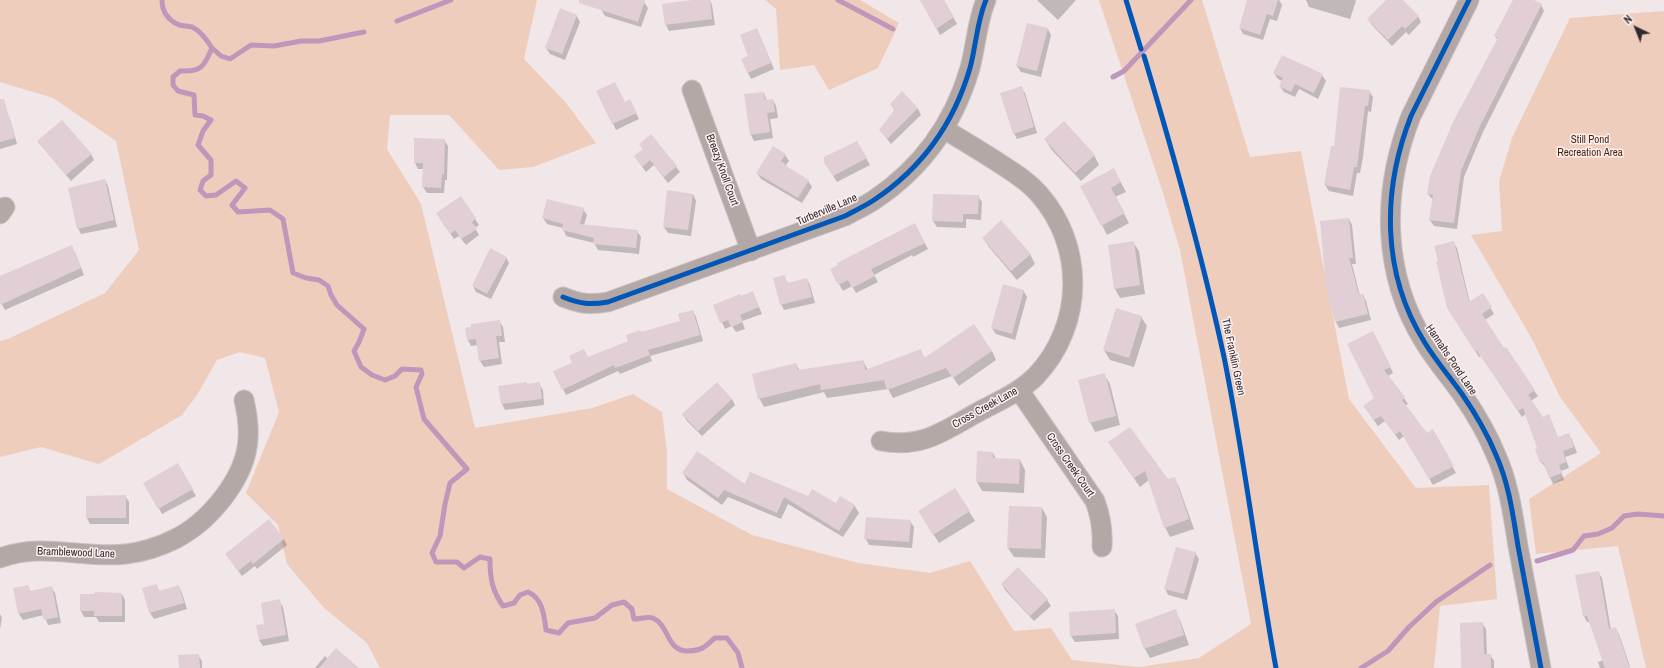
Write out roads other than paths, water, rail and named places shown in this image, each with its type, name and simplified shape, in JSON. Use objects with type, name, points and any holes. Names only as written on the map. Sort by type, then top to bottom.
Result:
[{"type":"street","name":"Turberville Lane","points":[[563,297],[576,302],[592,304],[608,302],[845,216],[873,201],[896,184],[917,164],[944,129],[961,95],[970,67],[975,39],[986,0]]},
{"type":"street","name":"Hannahs Pond Lane","points":[[1469,0],[1403,134],[1395,165],[1391,195],[1390,227],[1400,286],[1410,314],[1424,342],[1480,422],[1497,455],[1508,489],[1541,668]]},
{"type":"street","name":"Breezy Knoll Court","points":[[692,90],[751,251]]},
{"type":"street","name":"Cross Creek Lane","points":[[881,441],[897,444],[913,443],[930,438],[1019,390],[1036,376],[1050,359],[1061,340],[1069,318],[1073,298],[1071,255],[1063,232],[1052,211],[1038,193],[1021,177],[944,129]]},
{"type":"street","name":"Cross Creek Court","points":[[1019,390],[1095,501],[1101,517],[1103,533],[1102,547]]},
{"type":"street","name":"Bramblewood Lane","points":[[0,558],[20,552],[46,550],[108,555],[127,554],[153,548],[176,539],[202,520],[216,506],[236,477],[245,458],[248,440],[248,426],[244,400]]},
{"type":"waterway","points":[[162,0],[164,12],[172,21],[179,25],[192,27],[198,31],[204,36],[212,48],[207,60],[201,67],[193,70],[180,71],[173,77],[173,85],[178,91],[194,95],[195,115],[203,116],[211,120],[203,131],[198,145],[211,160],[211,175],[203,181],[200,190],[206,196],[216,195],[236,181],[245,188],[232,205],[238,212],[270,210],[283,219],[293,273],[306,278],[319,280],[328,286],[337,305],[364,329],[354,351],[361,367],[372,375],[385,380],[395,376],[402,369],[421,370],[422,374],[416,387],[424,419],[467,469],[450,483],[440,536],[432,553],[436,562],[457,562],[464,568],[480,557],[490,559],[492,584],[496,595],[503,606],[514,603],[520,595],[528,592],[540,603],[546,630],[559,633],[568,623],[595,618],[612,605],[624,602],[632,609],[634,619],[651,617],[658,621],[672,643],[681,650],[697,650],[715,638],[727,638],[738,653],[742,668]]},
{"type":"waterway","points":[[397,21],[451,0]]},
{"type":"waterway","points":[[838,0],[893,29]]},
{"type":"waterway","points":[[1113,77],[1124,71],[1191,0]]},
{"type":"waterway","points":[[212,48],[221,56],[230,59],[251,45],[274,46],[301,41],[319,41],[364,32]]},
{"type":"waterway","points":[[1537,561],[1573,550],[1584,536],[1598,534],[1612,528],[1624,516],[1638,514],[1664,516]]},
{"type":"waterway","points":[[1361,668],[1388,651],[1409,627],[1436,602],[1490,565]]},
{"type":"park label","name":"Still Pond Recreation Area","points":[[1590,146]]}]
